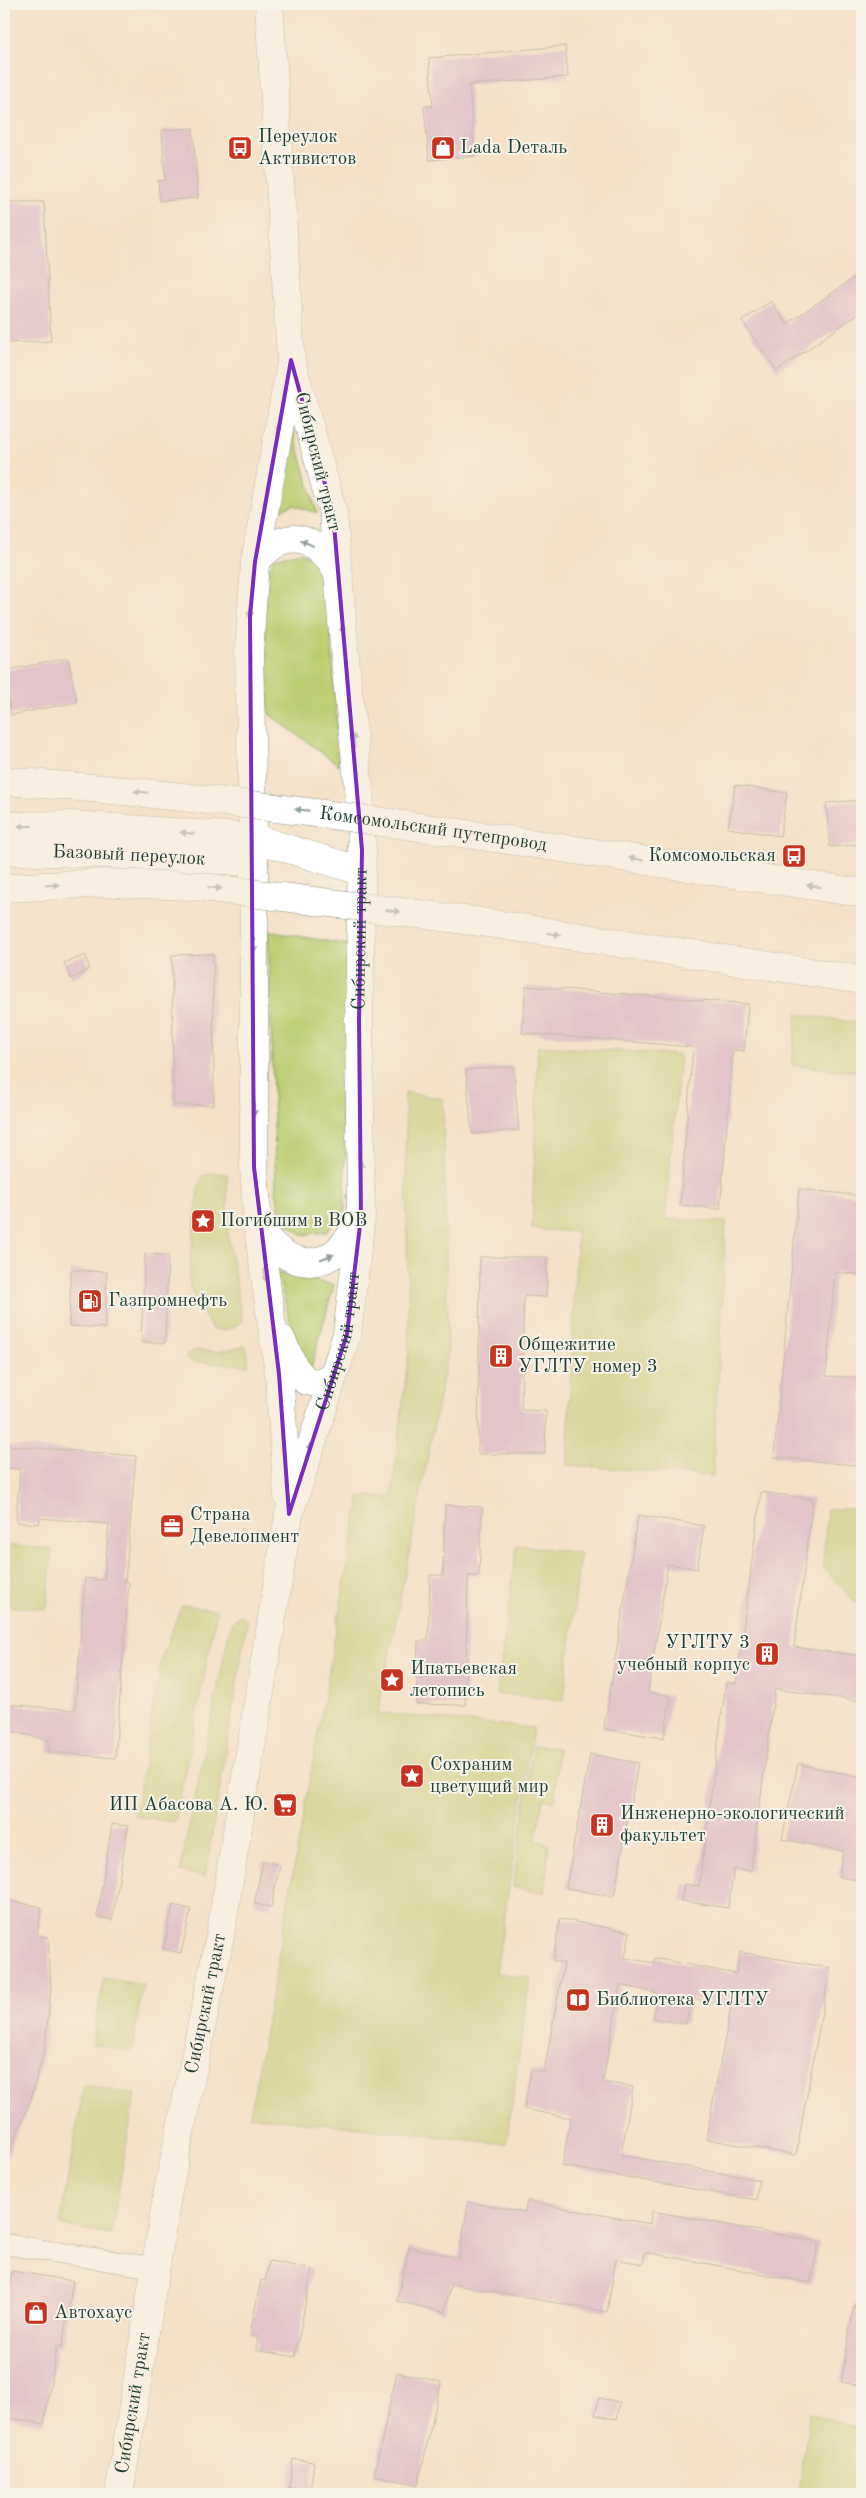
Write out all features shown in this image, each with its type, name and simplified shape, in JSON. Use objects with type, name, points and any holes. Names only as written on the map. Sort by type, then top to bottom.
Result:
[{"type":"main road","name":"Сибирский тракт","points":[[119,2494],[167,2196],[220,1936],[289,1514],[346,1334],[362,1217],[359,1018],[361,871],[359,790],[347,681],[340,577],[333,514],[291,360],[269,4]]},
{"type":"main road","name":"Сибирский тракт","points":[[289,1514],[279,1374],[258,1227],[254,1167],[254,850],[249,639],[255,562],[291,360]]},
{"type":"main road","points":[[255,562],[275,544],[298,539],[313,545],[327,555],[340,577]]},
{"type":"main road","name":"Комсомольский путепровод","points":[[4,781],[110,788],[317,812],[862,893]]},
{"type":"main road","name":"Базовый переулок","points":[[4,826],[74,825],[254,850]]},
{"type":"main road","points":[[254,850],[361,871]]},
{"type":"main road","name":"Базовый переулок","points":[[4,851],[84,853],[254,850]]},
{"type":"main road","points":[[4,888],[108,883],[196,886],[481,922],[862,980]]},
{"type":"main road","points":[[258,1227],[277,1249],[288,1258],[304,1262],[335,1254],[349,1241],[362,1217]]},
{"type":"main road","points":[[272,1322],[294,1367],[306,1381],[318,1383],[333,1376]]},
{"type":"street","points":[[4,2244],[156,2268]]},
{"type":"highlighted area","points":[[291,360],[333,513],[362,850],[359,1018],[361,1217],[347,1334],[289,1514],[279,1374],[254,1167],[250,616],[255,562]]},
{"type":"green space","points":[[293,430],[317,513],[294,505],[272,513]]},
{"type":"green space","points":[[301,552],[320,563],[328,583],[339,765],[269,714],[264,580],[274,558]]},
{"type":"green space","points":[[268,931],[350,945],[346,1056],[345,1213],[326,1232],[303,1235],[281,1219],[276,1190]]},
{"type":"green space","points":[[797,1014],[862,1023],[862,1072],[792,1065]]},
{"type":"green space","points":[[538,1046],[680,1055],[665,1219],[726,1222],[713,1476],[567,1465],[577,1232],[532,1229]]},
{"type":"green space","points":[[405,1092],[443,1099],[448,1352],[378,1713],[533,1728],[496,1973],[530,1978],[506,2144],[250,2116],[360,1496],[392,1497],[409,1350]]},
{"type":"green space","points":[[215,1173],[227,1174],[228,1235],[242,1321],[224,1330],[212,1329],[191,1291],[189,1278],[198,1189],[202,1176]]},
{"type":"green space","points":[[277,1273],[334,1285],[311,1368],[306,1366],[290,1321]]},
{"type":"green space","points":[[246,1346],[249,1365],[194,1362],[186,1358],[187,1354],[196,1350],[217,1352]]},
{"type":"green space","points":[[827,1509],[862,1509],[862,1609],[823,1568]]},
{"type":"green space","points":[[4,1545],[52,1549],[47,1609],[4,1606]]},
{"type":"green space","points":[[517,1545],[580,1553],[564,1700],[497,1694]]},
{"type":"green space","points":[[182,1605],[217,1610],[175,1822],[135,1816],[162,1656]]},
{"type":"green space","points":[[240,1615],[247,1621],[205,1877],[180,1871],[231,1623]]},
{"type":"green space","points":[[533,1746],[558,1748],[555,1801],[543,1799],[536,1840],[549,1845],[544,1893],[513,1887]]},
{"type":"green space","points":[[104,1978],[143,1985],[132,2051],[92,2044]]},
{"type":"green space","points":[[84,2085],[135,2094],[111,2234],[60,2225]]},
{"type":"green space","points":[[810,2413],[862,2429],[862,2494],[798,2494]]},
{"type":"building","points":[[565,46],[568,77],[469,85],[475,156],[429,160],[424,106],[433,106],[429,58]]},
{"type":"building","points":[[193,128],[198,198],[160,201],[158,181],[165,180],[162,130]]},
{"type":"building","points":[[4,202],[44,202],[51,341],[4,343]]},
{"type":"building","points":[[862,272],[862,311],[777,371],[742,321],[771,301],[787,324]]},
{"type":"building","points":[[68,658],[77,702],[11,715],[4,671]]},
{"type":"building","points":[[735,785],[787,793],[780,836],[728,828]]},
{"type":"building","points":[[862,800],[862,844],[830,847],[826,803]]},
{"type":"building","points":[[213,954],[214,1105],[173,1105],[172,955]]},
{"type":"building","points":[[86,955],[89,969],[71,979],[64,963]]},
{"type":"building","points":[[526,986],[748,1004],[744,1051],[733,1050],[720,1209],[680,1205],[693,1047],[522,1033]]},
{"type":"building","points":[[513,1066],[519,1130],[472,1134],[466,1070]]},
{"type":"building","points":[[799,1189],[862,1196],[862,1275],[835,1272],[826,1376],[862,1378],[862,1466],[774,1457]]},
{"type":"building","points":[[145,1254],[168,1255],[165,1343],[141,1342]]},
{"type":"building","name":"Общежитие УГЛТУ номер 3","points":[[480,1257],[547,1257],[546,1297],[524,1296],[521,1410],[546,1411],[545,1454],[478,1454]]},
{"type":"building","points":[[71,1270],[107,1272],[105,1328],[69,1326]]},
{"type":"building","points":[[4,1445],[136,1456],[125,1582],[129,1582],[115,1758],[48,1752],[49,1740],[4,1730],[4,1704],[75,1710],[85,1578],[104,1580],[109,1524],[40,1518],[39,1524],[16,1522],[20,1469],[4,1468]]},
{"type":"building","name":"УГЛТУ 3 учебный корпус","points":[[761,1492],[813,1499],[794,1647],[862,1656],[862,1701],[775,1689],[751,1871],[734,1869],[728,1908],[681,1901],[684,1884],[699,1886],[726,1682],[736,1684]]},
{"type":"building","points":[[445,1505],[482,1507],[479,1576],[468,1576],[465,1705],[416,1704],[418,1641],[428,1641],[430,1575],[443,1575]]},
{"type":"building","points":[[638,1515],[704,1526],[697,1569],[668,1564],[648,1692],[671,1696],[664,1738],[604,1729]]},
{"type":"building","name":"Инженерно-экологический факультет","points":[[590,1754],[638,1763],[614,1897],[566,1888]]},
{"type":"building","points":[[798,1764],[862,1777],[862,1881],[839,1877],[843,1851],[782,1839]]},
{"type":"building","points":[[112,1824],[128,1826],[112,1920],[97,1917]]},
{"type":"building","points":[[263,1861],[280,1865],[271,1907],[254,1904]]},
{"type":"building","points":[[4,1900],[42,1907],[37,1935],[48,1937],[51,1988],[45,2047],[30,2102],[4,2163]]},
{"type":"building","points":[[173,1905],[191,1909],[181,1953],[163,1949]]},
{"type":"building","points":[[560,1919],[630,1932],[625,1958],[654,1963],[655,1958],[736,1974],[740,1952],[830,1968],[796,2155],[706,2139],[731,2006],[691,1998],[686,2024],[653,2018],[658,1993],[620,1985],[603,2082],[633,2087],[621,2155],[759,2180],[756,2200],[562,2166],[571,2118],[524,2109],[531,2070],[544,2072],[564,1963],[553,1961]]},
{"type":"building","points":[[527,2201],[650,2224],[652,2211],[819,2242],[811,2283],[645,2252],[643,2264],[616,2259],[607,2312],[451,2284],[444,2312],[397,2301],[409,2247],[459,2258],[468,2202],[525,2212]]},
{"type":"building","points":[[269,2261],[312,2269],[295,2357],[256,2350],[258,2336],[250,2334],[261,2280],[265,2281]]},
{"type":"building","points":[[12,2271],[73,2281],[62,2347],[57,2346],[44,2424],[4,2417],[4,2287],[9,2288]]},
{"type":"building","points":[[854,2305],[862,2306],[862,2386],[841,2382]]},
{"type":"building","points":[[397,2372],[441,2382],[418,2485],[374,2475]]},
{"type":"building","points":[[599,2398],[620,2402],[617,2419],[595,2415]]},
{"type":"building","points":[[293,2459],[314,2462],[310,2491],[289,2488]]},
{"type":"place","name":"Переулок Активистов","points":[[240,148]]},
{"type":"place","name":"Lada Dеталь","points":[[443,148]]},
{"type":"place","name":"Комсомольская","points":[[794,856]]},
{"type":"place","name":"Погибшим в ВОВ","points":[[203,1221]]},
{"type":"place","name":"Газпромнефть","points":[[90,1301]]},
{"type":"place","name":"Общежитие УГЛТУ номер 3","points":[[501,1356]]},
{"type":"place","name":"Страна Девелопмент","points":[[172,1526]]},
{"type":"place","name":"УГЛТУ 3 учебный корпус","points":[[767,1654]]},
{"type":"place","name":"Ипатьевская летопись","points":[[392,1680]]},
{"type":"place","name":"Сохраним цветущий мир","points":[[412,1776]]},
{"type":"place","name":"ИП Абасова А. Ю.","points":[[285,1805]]},
{"type":"place","name":"Инженерно-экологический факультет","points":[[602,1825]]},
{"type":"place","name":"Библиотека УГЛТУ","points":[[578,2000]]},
{"type":"place","name":"Автохаус","points":[[36,2313]]}]
